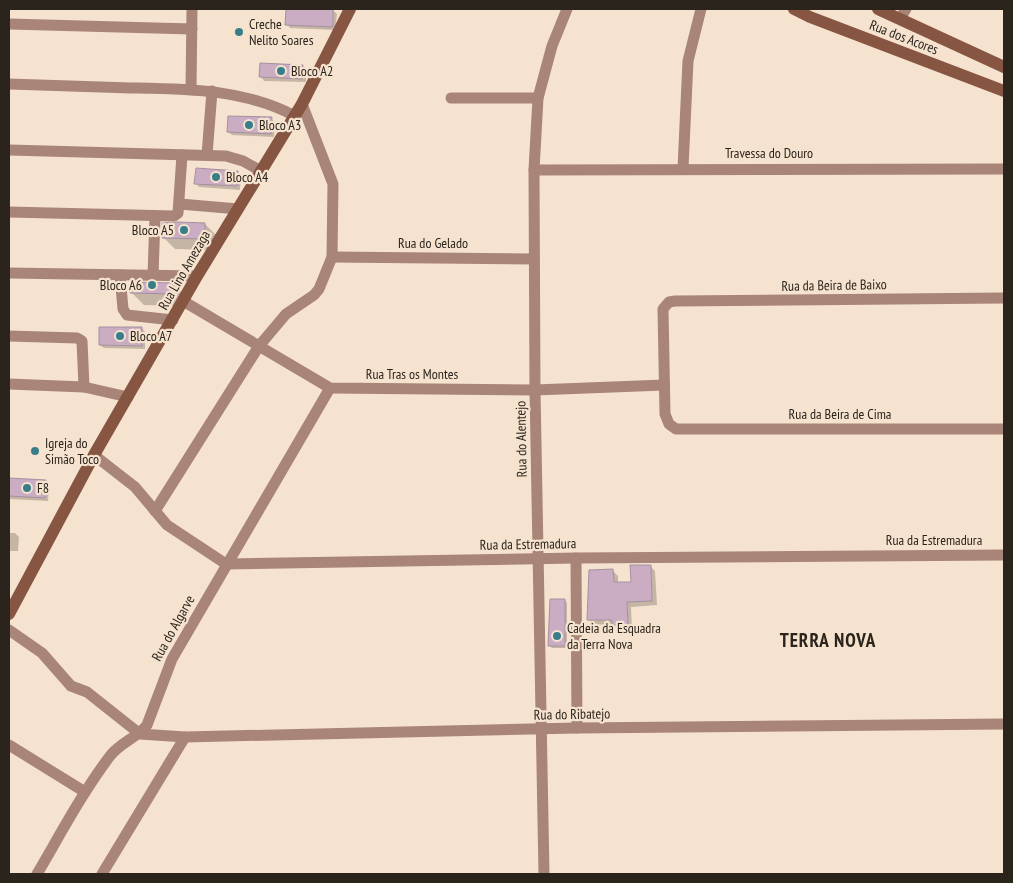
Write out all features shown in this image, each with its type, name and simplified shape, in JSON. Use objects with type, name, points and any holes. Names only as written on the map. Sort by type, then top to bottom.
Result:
[{"type":"street","points":[[190,89],[192,9]]},
{"type":"street","name":"Rua Lino Amezaga","points":[[9,614],[94,455],[197,276],[302,104],[345,15],[350,9]]},
{"type":"street","name":"Rua do Alentejo","points":[[544,874],[539,559],[534,390],[534,170],[538,98],[552,46],[568,9]]},
{"type":"street","points":[[684,168],[688,61],[701,9]]},
{"type":"street","name":"Rua dos Acores","points":[[794,9],[1004,91]]},
{"type":"street","points":[[878,9],[903,14],[1004,67]]},
{"type":"street","points":[[9,24],[192,28]]},
{"type":"street","points":[[9,84],[212,91],[256,98],[295,116]]},
{"type":"street","points":[[207,155],[212,91]]},
{"type":"street","points":[[451,98],[538,98]]},
{"type":"street","points":[[155,511],[260,346],[286,314],[314,295],[319,289],[332,257],[333,184],[302,104]]},
{"type":"street","points":[[9,150],[182,161],[207,155],[226,156],[243,161],[261,171]]},
{"type":"street","points":[[9,212],[174,216],[179,208],[182,161]]},
{"type":"street","name":"Travessa do Douro","points":[[534,170],[684,168],[1004,169]]},
{"type":"street","points":[[179,208],[238,208]]},
{"type":"street","points":[[153,275],[155,217]]},
{"type":"street","name":"Rua do Gelado","points":[[332,257],[534,259]]},
{"type":"street","points":[[9,273],[197,276]]},
{"type":"street","points":[[120,275],[123,309],[127,315],[172,320]]},
{"type":"street","name":"Rua da Beira de Baixo","points":[[664,385],[664,305],[675,302],[1004,298]]},
{"type":"street","points":[[183,301],[330,388]]},
{"type":"street","points":[[9,336],[77,338],[82,341],[84,387]]},
{"type":"street","points":[[9,384],[84,387],[128,397]]},
{"type":"street","name":"Rua Tras os Montes","points":[[330,388],[534,390],[664,385]]},
{"type":"street","name":"Rua da Beira de Cima","points":[[664,385],[665,414],[669,424],[676,429],[1004,429]]},
{"type":"street","name":"Rua do Algarve","points":[[140,734],[150,720],[166,672],[226,564],[330,388]]},
{"type":"street","points":[[94,455],[135,487],[167,525],[226,564]]},
{"type":"street","name":"Rua da Estremadura","points":[[226,564],[576,558],[1004,554]]},
{"type":"street","points":[[576,558],[577,728]]},
{"type":"street","points":[[9,630],[42,652],[72,686],[87,692],[140,734],[118,746],[85,792],[37,874]]},
{"type":"street","name":"Rua do Ribatejo","points":[[140,734],[185,737],[577,728],[1004,724]]},
{"type":"street","points":[[102,874],[185,737]]},
{"type":"street","points":[[9,745],[85,792]]},
{"type":"building","points":[[286,9],[333,9],[333,25],[332,27],[285,25]]},
{"type":"building","name":"Bloco A2","points":[[260,63],[303,65],[302,79],[259,77]]},
{"type":"building","name":"Bloco A3","points":[[228,116],[272,117],[271,134],[227,132]]},
{"type":"building","name":"Bloco A4","points":[[196,168],[238,171],[237,186],[194,184]]},
{"type":"building","name":"Bloco A5","points":[[162,223],[205,223],[205,239],[162,238]]},
{"type":"building","name":"Bloco A6","points":[[131,282],[174,283],[174,294],[130,293]]},
{"type":"building","name":"Bloco A7","points":[[99,327],[142,327],[142,346],[99,345]]},
{"type":"building","name":"F8","points":[[9,478],[46,480],[45,498],[9,496]]},
{"type":"building","points":[[630,565],[651,565],[652,601],[627,602],[628,625],[612,625],[612,620],[587,620],[589,570],[613,569],[614,582],[631,582]]},
{"type":"building","points":[[550,599],[565,599],[565,646],[548,646]]},
{"type":"place","name":"Creche Nelito Soares","points":[[239,32]]},
{"type":"place","name":"Bloco A2","points":[[281,71]]},
{"type":"place","name":"Bloco A3","points":[[249,125]]},
{"type":"place","name":"Bloco A4","points":[[216,177]]},
{"type":"place","name":"Bloco A5","points":[[184,230]]},
{"type":"place","name":"Bloco A6","points":[[152,285]]},
{"type":"place","name":"Bloco A7","points":[[120,336]]},
{"type":"place","name":"Igreja do Simão Toco","points":[[35,451]]},
{"type":"place","name":"F8","points":[[27,488]]},
{"type":"place","name":"Cadeia da Esquadra da Terra Nova","points":[[557,636]]},
{"type":"district","name":"TERRA NOVA","points":[[828,640]]}]
